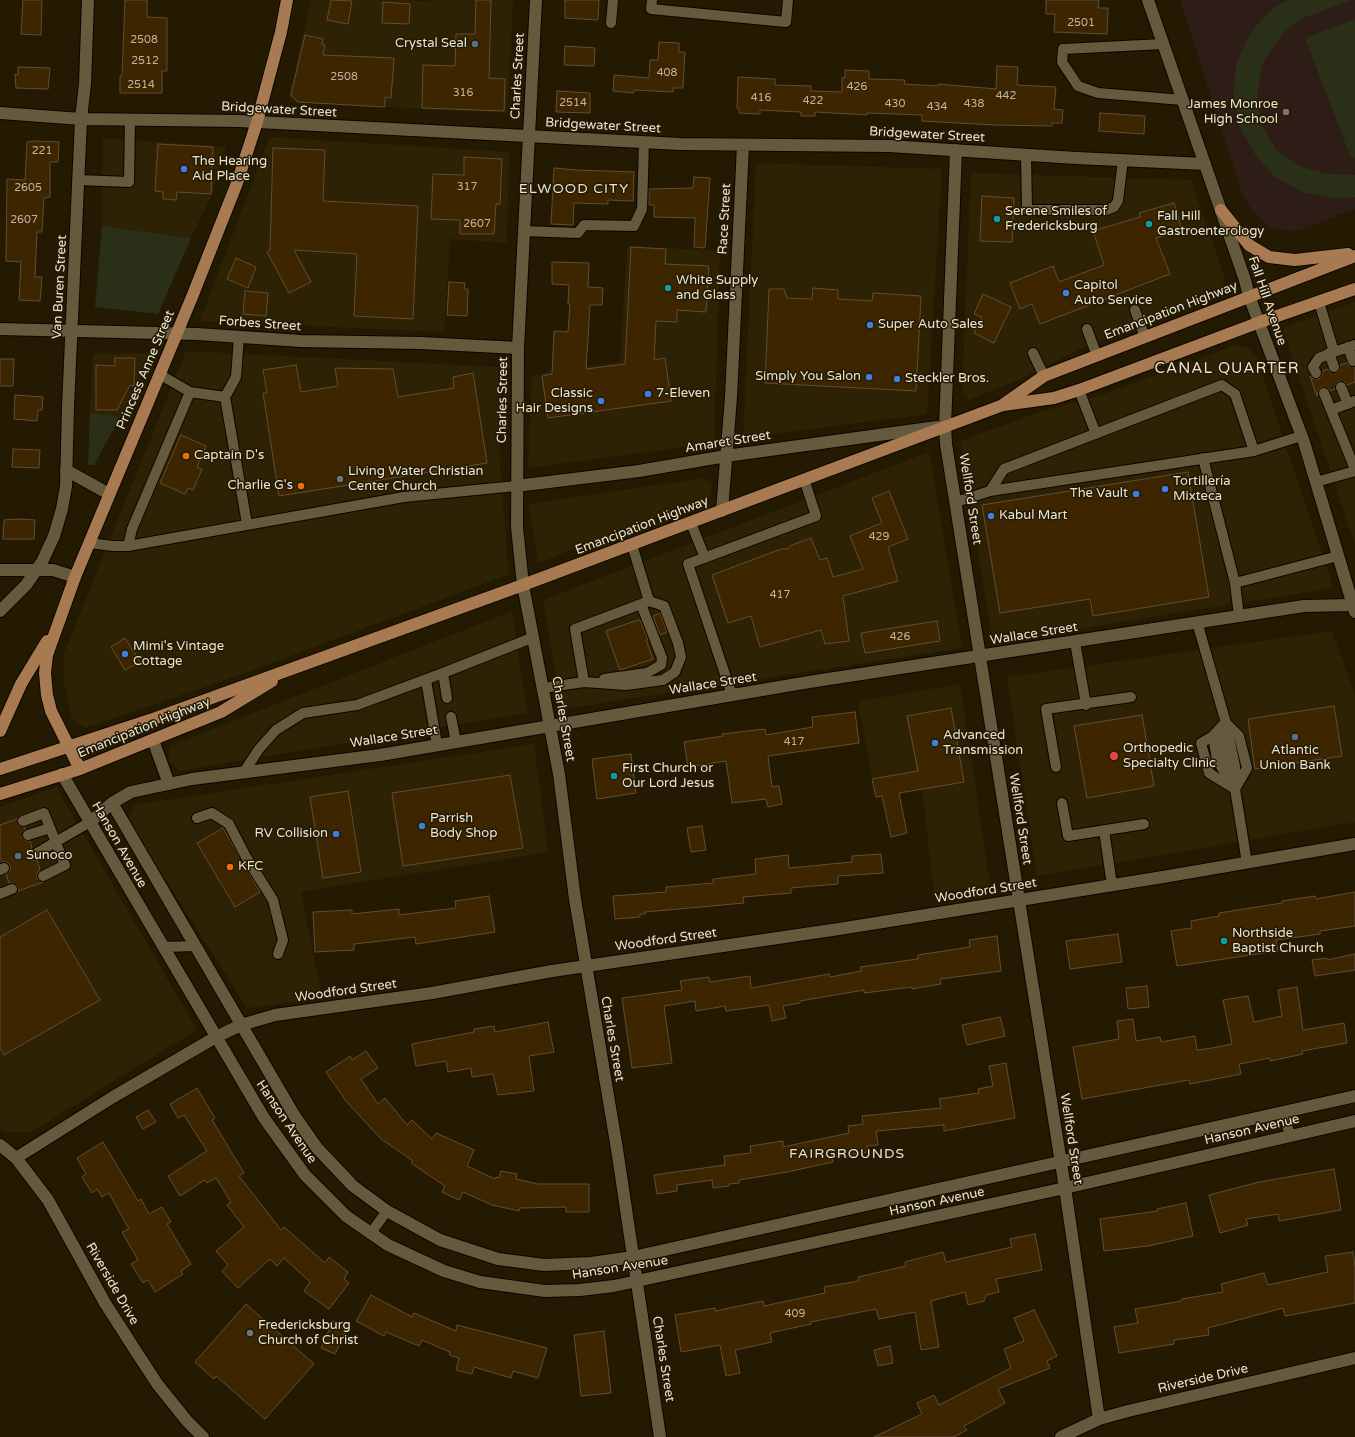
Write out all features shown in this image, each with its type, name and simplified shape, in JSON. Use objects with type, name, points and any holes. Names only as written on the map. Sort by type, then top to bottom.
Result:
[{"type":"main road","name":"Princess Anne Street","points":[[68,747],[51,712],[44,673],[54,630],[237,183],[257,122],[287,0]]},
{"type":"main road","points":[[1221,210],[1249,245],[1269,256],[1295,260],[1355,253]]},
{"type":"main road","name":"Emancipation Highway","points":[[0,769],[156,718],[722,511],[1003,404],[1044,376],[1355,256]]},
{"type":"main road","name":"Emancipation Highway","points":[[1003,404],[1054,398],[1079,390],[1260,322],[1355,289]]},
{"type":"main road","points":[[0,730],[22,684],[54,630]]},
{"type":"main road","name":"Emancipation Highway","points":[[0,794],[80,768],[221,712],[290,669]]},
{"type":"main road","points":[[68,747],[80,768]]},
{"type":"street","name":"Van Buren Street","points":[[0,611],[26,585],[36,570],[54,536],[62,509],[66,470],[81,119],[86,84],[88,0]]},
{"type":"street","name":"Charles Street","points":[[536,0],[518,348],[516,486],[517,527],[523,585],[559,774],[586,966],[637,1281],[660,1437]]},
{"type":"street","name":"Fall Hill Avenue","points":[[1148,0],[1245,280],[1249,296],[1260,322],[1301,436],[1354,607]]},
{"type":"street","name":"Bridgewater Street","points":[[0,113],[81,119],[257,122],[644,142],[743,145],[889,146],[1205,164]]},
{"type":"street","name":"Race Street","points":[[722,511],[731,397],[743,145]]},
{"type":"street","name":"Wellford Street","points":[[956,150],[945,426],[1018,900],[1065,1188],[1099,1419]]},
{"type":"street","name":"Forbes Street","points":[[0,329],[239,336],[301,341],[421,342],[518,348]]},
{"type":"street","name":"Amaret Street","points":[[516,486],[640,471],[726,456],[945,426]]},
{"type":"street","points":[[66,470],[109,494]]},
{"type":"street","points":[[0,570],[53,570],[75,576]]},
{"type":"street","name":"Wallace Street","points":[[90,822],[112,803],[130,792],[192,779],[380,755],[732,695],[1304,606],[1354,607]]},
{"type":"street","points":[[153,740],[169,784]]},
{"type":"street","name":"Hanson Avenue","points":[[62,774],[264,1118],[290,1157],[331,1203],[370,1234],[406,1254],[444,1271],[493,1284],[526,1290],[560,1291],[614,1286],[1065,1188],[1355,1121]]},
{"type":"street","name":"Hanson Avenue","points":[[112,803],[294,1115],[317,1148],[353,1186],[386,1211],[440,1240],[498,1260],[544,1265],[591,1263],[633,1257],[1060,1160],[1284,1113],[1355,1096]]},
{"type":"street","name":"Woodford Street","points":[[16,1158],[113,1097],[216,1037],[241,1025],[275,1015],[432,993],[586,966],[839,929],[1355,844]]},
{"type":"street","name":"Riverside Drive","points":[[0,1145],[16,1158],[48,1200],[105,1303],[158,1385],[187,1421],[203,1437]]},
{"type":"street","name":"Riverside Drive","points":[[1061,1437],[1099,1419],[1355,1358]]},
{"type":"lane","points":[[611,24],[613,0]]},
{"type":"lane","points":[[652,0],[651,9],[786,22],[788,0]]},
{"type":"lane","points":[[1163,44],[1063,49],[1062,62],[1078,86],[1098,93],[1183,100]]},
{"type":"lane","points":[[79,180],[130,182],[130,120]]},
{"type":"lane","points":[[523,231],[578,233],[584,225],[634,226],[642,209],[644,142]]},
{"type":"lane","points":[[1026,155],[1027,210],[1106,210],[1114,207],[1118,201],[1123,160]]},
{"type":"lane","points":[[1319,302],[1332,352],[1334,367]]},
{"type":"lane","points":[[1135,310],[1145,337]]},
{"type":"lane","points":[[1087,329],[1096,356]]},
{"type":"lane","points":[[239,336],[236,377],[225,397],[247,524]]},
{"type":"lane","points":[[1316,374],[1313,367],[1319,358],[1332,352],[1351,346],[1353,360]]},
{"type":"lane","points":[[1033,353],[1044,376]]},
{"type":"lane","points":[[159,374],[190,392],[225,397]]},
{"type":"lane","points":[[990,491],[1004,470],[1222,385],[1235,394],[1254,451]]},
{"type":"lane","points":[[1331,410],[1351,402],[1341,387]]},
{"type":"lane","points":[[1079,390],[1096,434]]},
{"type":"lane","points":[[128,546],[132,529],[190,392]]},
{"type":"lane","points":[[1316,482],[1355,470],[1324,393]]},
{"type":"lane","points":[[956,502],[990,491],[1254,451],[1301,436]]},
{"type":"lane","points":[[1203,458],[1235,583],[1239,616]]},
{"type":"lane","points":[[732,695],[688,564],[816,516],[804,479]]},
{"type":"lane","points":[[89,543],[128,546],[404,497],[516,486]]},
{"type":"lane","points":[[691,522],[705,558]]},
{"type":"lane","points":[[543,688],[647,673],[661,665],[662,658],[645,602],[632,545]]},
{"type":"lane","points":[[1235,583],[1338,556]]},
{"type":"lane","points":[[645,602],[664,606],[678,643],[681,657],[675,672],[663,680],[626,685],[584,682],[575,629],[645,602]]},
{"type":"lane","points":[[1197,622],[1226,723],[1239,736],[1246,768],[1235,789]]},
{"type":"lane","points":[[244,772],[259,749],[276,730],[303,713],[357,705],[426,680],[534,637]]},
{"type":"lane","points":[[1075,642],[1086,705]]},
{"type":"lane","points":[[444,673],[447,698]]},
{"type":"lane","points":[[426,680],[437,745]]},
{"type":"lane","points":[[1056,767],[1046,709],[1086,705],[1131,697]]},
{"type":"lane","points":[[451,717],[456,742]]},
{"type":"lane","points":[[1226,723],[1213,736],[1217,760],[1235,789]]},
{"type":"lane","points":[[1226,723],[1221,739],[1226,766],[1235,789],[1247,863]]},
{"type":"lane","points":[[1062,803],[1068,836],[1144,824]]},
{"type":"lane","points":[[23,821],[44,813],[65,865],[43,876]]},
{"type":"lane","points":[[198,818],[212,813],[229,824],[246,856],[274,900],[283,940],[278,954]]},
{"type":"lane","points":[[35,854],[90,822]]},
{"type":"lane","points":[[28,835],[50,828]]},
{"type":"lane","points":[[1104,830],[1112,885]]},
{"type":"lane","points":[[0,894],[12,889]]},
{"type":"lane","points":[[163,947],[196,946]]},
{"type":"lane","points":[[1284,1113],[1290,1136]]},
{"type":"lane","points":[[370,1234],[386,1211]]},
{"type":"shaded area","points":[[311,0],[403,0],[430,2],[430,0],[513,0],[507,113],[291,102],[289,97]]},
{"type":"shaded area","name":"James Monroe High School","points":[[1180,0],[1355,0],[1355,209],[1297,231],[1283,231],[1268,226],[1254,213],[1243,196]]},
{"type":"shaded area","points":[[270,137],[509,152],[507,243],[450,239],[444,332],[200,321]]},
{"type":"shaded area","points":[[103,138],[226,147],[211,197],[191,238],[102,226]]},
{"type":"shaded area","points":[[756,163],[942,169],[927,414],[743,438]]},
{"type":"shaded area","points":[[971,173],[1191,180],[1225,279],[1220,293],[1210,300],[1082,348],[1021,379],[969,400],[962,394]]},
{"type":"shaded area","points":[[627,246],[720,251],[714,443],[528,468],[532,375],[620,362]]},
{"type":"shaded area","points":[[1355,302],[1355,544],[1283,328]]},
{"type":"shaded area","points":[[1236,345],[1247,347],[1256,357],[1333,586],[1319,590],[993,643],[960,441],[1040,412],[1105,394]]},
{"type":"shaded area","points":[[186,351],[498,367],[500,468],[509,574],[245,673],[85,728],[72,719],[64,682],[64,653]]},
{"type":"shaded area","points":[[151,353],[138,383],[120,417],[90,412],[93,354]]},
{"type":"shaded area","points":[[929,452],[962,648],[562,709],[543,600]]},
{"type":"shaded area","points":[[704,478],[712,483],[710,496],[538,563],[528,504]]},
{"type":"shaded area","points":[[512,611],[527,713],[179,771],[168,760],[170,746]]},
{"type":"shaded area","points":[[1332,631],[1355,696],[1355,822],[1037,876],[1007,677]]},
{"type":"shaded area","points":[[960,684],[990,885],[934,893],[922,789],[876,797],[858,701]]},
{"type":"shaded area","points":[[534,744],[548,852],[301,892],[322,998],[247,1008],[128,820],[134,805]]},
{"type":"shaded area","points":[[56,787],[197,1030],[31,1132],[5,1132],[0,1129],[0,807]]},
{"type":"green space","points":[[1288,0],[1352,0],[1303,18],[1286,30],[1275,44],[1263,63],[1257,95],[1262,125],[1276,150],[1302,167],[1328,174],[1355,175],[1355,197],[1331,198],[1302,192],[1274,176],[1256,156],[1239,125],[1233,90],[1237,62],[1248,37],[1261,20],[1275,7]]},
{"type":"green space","points":[[1355,19],[1355,157],[1351,158],[1305,38]]},
{"type":"green space","points":[[102,226],[191,238],[158,314],[95,307]]},
{"type":"green space","points":[[90,412],[120,417],[94,465],[88,465]]},
{"type":"building","points":[[23,0],[42,0],[41,35],[21,34]]},
{"type":"building","points":[[125,0],[147,0],[147,17],[167,18],[167,71],[162,71],[162,93],[120,93]]},
{"type":"building","points":[[331,0],[352,1],[348,24],[327,20]]},
{"type":"building","points":[[476,0],[491,0],[489,78],[505,79],[504,111],[422,108],[423,65],[455,66],[456,34],[475,34]]},
{"type":"building","points":[[565,0],[599,0],[598,20],[565,18]]},
{"type":"building","points":[[1046,0],[1099,0],[1098,8],[1108,8],[1107,34],[1054,32],[1055,14],[1046,14]]},
{"type":"building","points":[[383,2],[410,4],[409,24],[382,23]]},
{"type":"building","points":[[305,35],[323,39],[322,44],[325,45],[323,55],[394,58],[391,98],[385,97],[385,107],[298,102],[291,95]]},
{"type":"building","points":[[659,42],[679,43],[679,52],[685,52],[683,88],[673,88],[673,92],[634,90],[634,93],[613,91],[614,75],[649,78],[650,60],[658,60]]},
{"type":"building","points":[[565,46],[595,48],[594,66],[564,65]]},
{"type":"building","points":[[997,66],[1018,67],[1017,85],[1056,87],[1054,109],[1063,110],[1062,123],[1052,123],[1052,126],[994,125],[922,121],[922,115],[867,113],[867,115],[815,112],[815,116],[801,116],[801,112],[760,110],[760,114],[739,113],[739,108],[737,108],[738,77],[775,79],[775,85],[811,86],[811,91],[842,92],[842,78],[845,78],[845,70],[869,71],[869,79],[905,80],[904,84],[938,86],[938,84],[996,89]]},
{"type":"building","points":[[18,67],[50,68],[48,89],[16,88],[15,74],[18,75]]},
{"type":"building","points":[[557,91],[590,93],[590,113],[556,112]]},
{"type":"building","points":[[1100,113],[1145,116],[1144,134],[1099,131]]},
{"type":"building","points":[[27,142],[59,142],[58,162],[50,162],[50,197],[44,198],[42,232],[37,232],[35,277],[42,277],[40,301],[19,300],[21,262],[6,261],[7,179],[25,180]]},
{"type":"building","name":"The Hearing Aid Place","points":[[158,144],[213,147],[211,194],[177,192],[176,200],[163,199],[163,192],[155,191]]},
{"type":"building","points":[[273,148],[325,150],[323,201],[418,206],[413,319],[354,316],[357,254],[294,250],[311,282],[289,293],[267,252],[270,250]]},
{"type":"building","points":[[464,157],[502,159],[500,204],[496,204],[494,234],[460,234],[460,220],[431,219],[433,174],[464,175]]},
{"type":"building","points":[[554,168],[634,172],[633,201],[608,200],[608,204],[574,203],[573,225],[551,224]]},
{"type":"building","points":[[694,177],[710,178],[705,248],[694,247],[695,218],[654,217],[654,205],[649,205],[649,189],[693,188]]},
{"type":"building","name":"Serene Smiles of Fredericksburg","points":[[982,196],[1014,198],[1012,242],[980,241]]},
{"type":"building","name":"Capitol Auto Service","points":[[1174,203],[1182,230],[1156,238],[1170,274],[1040,324],[1032,304],[1020,309],[1010,283],[1053,266],[1059,282],[1104,265],[1093,231],[1140,217],[1139,213]]},
{"type":"building","points":[[631,247],[666,249],[665,264],[709,266],[706,312],[677,310],[677,322],[656,321],[654,360],[665,358],[671,401],[548,418],[542,376],[552,374],[554,331],[568,332],[570,304],[568,304],[569,285],[552,284],[552,262],[589,263],[588,287],[603,288],[602,305],[590,305],[586,369],[625,364]]},
{"type":"building","points":[[236,258],[256,267],[248,288],[227,279]]},
{"type":"building","points":[[449,282],[465,283],[464,289],[468,289],[467,316],[447,315]]},
{"type":"building","points":[[813,288],[838,290],[838,299],[872,301],[873,293],[921,296],[916,391],[765,383],[769,289],[784,289],[787,298],[812,299]]},
{"type":"building","points":[[245,291],[268,293],[266,316],[243,314]]},
{"type":"building","points":[[983,294],[1011,307],[994,343],[974,333],[982,317],[974,314]]},
{"type":"building","points":[[115,358],[135,358],[134,386],[130,385],[117,410],[96,410],[96,365],[115,366]]},
{"type":"building","points":[[0,359],[14,359],[13,386],[0,386]]},
{"type":"building","points":[[1347,363],[1349,366],[1355,367],[1355,382],[1347,385],[1345,382],[1339,381],[1336,383],[1335,389],[1330,391],[1328,388],[1322,387],[1319,389],[1317,396],[1310,376],[1313,379],[1319,379],[1322,376],[1322,371],[1328,369],[1330,372],[1336,373],[1339,371],[1340,365]]},
{"type":"building","points":[[296,365],[301,392],[338,386],[335,368],[393,369],[398,397],[454,388],[453,377],[473,373],[487,463],[279,496],[263,393],[267,393],[263,370]]},
{"type":"building","points":[[15,395],[43,397],[42,410],[38,410],[37,421],[14,419]]},
{"type":"building","name":"Captain D's","points":[[181,435],[206,446],[197,467],[202,469],[193,490],[188,488],[185,494],[160,483]]},
{"type":"building","points":[[13,449],[40,450],[39,468],[12,467]]},
{"type":"building","points":[[1188,472],[1209,597],[1093,616],[1090,599],[1000,613],[982,505]]},
{"type":"building","points":[[889,491],[908,539],[888,547],[898,581],[843,596],[849,641],[825,644],[821,630],[760,647],[751,616],[728,623],[712,575],[781,549],[787,549],[792,545],[811,538],[820,560],[827,558],[833,577],[863,569],[850,536],[882,523],[872,498]]},
{"type":"building","points":[[4,520],[35,520],[34,539],[3,539]]},
{"type":"building","points":[[660,613],[667,632],[660,635],[653,616]]},
{"type":"building","points":[[640,620],[648,640],[646,640],[653,659],[620,670],[606,631]]},
{"type":"building","points":[[937,621],[940,641],[865,653],[861,633]]},
{"type":"building","name":"Mimi's Vintage Cottage","points":[[125,638],[140,662],[125,670],[111,647]]},
{"type":"building","name":"Atlantic Union Bank","points":[[1334,706],[1342,756],[1255,769],[1248,719]]},
{"type":"building","name":"Advanced Transmission","points":[[951,708],[964,782],[899,793],[907,833],[891,837],[882,796],[876,797],[872,779],[918,771],[907,716]]},
{"type":"building","points":[[855,712],[859,743],[768,756],[772,787],[779,786],[782,804],[768,807],[766,799],[732,803],[726,761],[688,767],[684,742],[723,736],[722,734],[765,729],[766,735],[813,727],[812,717]]},
{"type":"building","name":"Orthopedic Specialty Clinic","points":[[1142,715],[1154,786],[1087,798],[1074,726]]},
{"type":"building","name":"First Church or Our Lord Jesus","points":[[631,754],[636,793],[597,799],[592,759]]},
{"type":"building","points":[[510,775],[523,848],[403,866],[392,793]]},
{"type":"building","name":"RV Collision","points":[[348,791],[361,872],[323,878],[310,797]]},
{"type":"building","name":"Sunoco","points":[[17,819],[19,826],[25,827],[22,837],[26,841],[30,841],[32,848],[29,851],[29,857],[32,860],[37,860],[40,870],[37,873],[37,879],[43,882],[18,891],[18,886],[13,883],[9,883],[6,874],[10,871],[10,865],[7,862],[2,862],[0,857],[0,825]]},
{"type":"building","points":[[702,826],[706,850],[691,852],[687,828]]},
{"type":"building","name":"KFC","points":[[223,828],[260,892],[235,907],[197,843]]},
{"type":"building","points":[[881,854],[883,873],[838,876],[838,884],[791,888],[791,893],[743,897],[744,903],[645,912],[645,914],[640,914],[640,917],[615,919],[613,896],[666,892],[666,887],[713,883],[713,879],[756,874],[755,859],[788,855],[789,868],[852,862],[852,856]]},
{"type":"building","points":[[1355,892],[1355,926],[1320,931],[1320,934],[1276,940],[1278,951],[1177,966],[1171,931],[1192,928],[1191,921],[1219,916],[1219,913],[1282,903],[1282,901],[1315,896],[1316,899]]},
{"type":"building","points":[[489,896],[495,932],[416,944],[415,937],[354,944],[354,950],[315,952],[313,912],[352,910],[352,914],[399,909],[399,915],[456,908],[455,901]]},
{"type":"building","points":[[47,910],[100,1000],[4,1055],[0,1048],[0,937]]},
{"type":"building","points":[[1118,934],[1122,962],[1070,969],[1066,941]]},
{"type":"building","points":[[997,936],[1001,971],[940,979],[941,984],[912,989],[912,987],[864,993],[864,990],[800,1001],[800,1003],[783,1006],[786,1018],[772,1021],[769,1005],[726,1011],[725,1006],[696,1011],[695,1001],[664,1006],[672,1063],[632,1068],[622,998],[682,990],[680,981],[709,977],[710,982],[750,976],[751,988],[829,974],[830,977],[861,971],[860,967],[918,959],[918,955],[970,947],[969,940]]},
{"type":"building","points":[[1355,954],[1355,970],[1315,976],[1312,960],[1326,958],[1327,960]]},
{"type":"building","points":[[1147,986],[1149,1007],[1128,1009],[1126,988]]},
{"type":"building","points":[[1297,987],[1303,1030],[1344,1023],[1347,1043],[1302,1051],[1303,1054],[1270,1061],[1270,1058],[1239,1064],[1241,1074],[1190,1084],[1189,1080],[1082,1099],[1073,1047],[1119,1039],[1117,1021],[1133,1019],[1136,1041],[1160,1037],[1161,1042],[1195,1036],[1197,1050],[1212,1048],[1232,1044],[1223,1000],[1248,996],[1254,1022],[1282,1016],[1278,990]]},
{"type":"building","points":[[1000,1017],[1005,1036],[967,1045],[962,1025]]},
{"type":"building","points":[[548,1022],[554,1052],[529,1056],[534,1091],[498,1095],[493,1074],[472,1077],[471,1068],[448,1072],[446,1061],[416,1066],[412,1044],[474,1032],[474,1029],[494,1026],[495,1032]]},
{"type":"building","points":[[366,1051],[378,1068],[361,1079],[378,1104],[385,1098],[407,1125],[412,1120],[432,1139],[436,1133],[474,1150],[467,1166],[495,1179],[496,1177],[499,1178],[501,1171],[517,1174],[516,1179],[538,1184],[589,1184],[589,1212],[566,1212],[566,1207],[520,1208],[519,1211],[492,1205],[463,1192],[459,1200],[442,1192],[445,1186],[411,1163],[413,1161],[381,1139],[346,1101],[326,1072],[350,1056],[352,1060]]},
{"type":"building","points":[[1006,1063],[1015,1118],[944,1131],[944,1125],[876,1131],[878,1145],[867,1146],[868,1152],[832,1157],[833,1162],[739,1180],[739,1183],[729,1184],[729,1186],[713,1188],[712,1180],[677,1185],[677,1191],[657,1194],[654,1175],[725,1165],[724,1156],[751,1153],[750,1146],[783,1141],[783,1147],[849,1133],[848,1126],[863,1124],[862,1116],[941,1108],[939,1099],[979,1093],[978,1089],[993,1086],[989,1066]]},
{"type":"building","points":[[197,1088],[215,1118],[212,1120],[244,1173],[239,1176],[281,1230],[284,1227],[325,1263],[329,1257],[348,1272],[344,1279],[349,1283],[329,1309],[304,1291],[310,1282],[284,1258],[277,1266],[270,1259],[238,1288],[222,1271],[228,1265],[216,1251],[244,1227],[227,1205],[231,1202],[216,1178],[207,1183],[205,1180],[180,1196],[168,1176],[207,1151],[184,1115],[178,1118],[170,1104]]},
{"type":"building","points":[[148,1110],[156,1122],[143,1129],[136,1117]]},
{"type":"building","points":[[103,1142],[138,1201],[141,1199],[149,1214],[162,1207],[171,1222],[167,1224],[191,1264],[181,1271],[183,1274],[155,1292],[148,1280],[143,1283],[131,1264],[138,1260],[122,1232],[129,1229],[109,1193],[102,1197],[97,1189],[92,1193],[82,1177],[86,1174],[77,1158]]},
{"type":"building","points":[[1334,1169],[1341,1210],[1279,1221],[1278,1214],[1246,1219],[1248,1225],[1220,1233],[1209,1195],[1259,1182]]},
{"type":"building","points":[[1186,1203],[1193,1236],[1148,1246],[1104,1251],[1100,1219],[1158,1211],[1157,1209]]},
{"type":"building","points":[[1035,1234],[1042,1270],[996,1279],[999,1292],[986,1295],[984,1301],[968,1305],[965,1292],[931,1301],[939,1347],[921,1350],[915,1312],[879,1319],[876,1309],[811,1322],[811,1324],[770,1333],[772,1342],[735,1350],[740,1373],[726,1376],[720,1345],[681,1352],[675,1315],[715,1308],[715,1311],[763,1301],[764,1306],[825,1293],[824,1287],[859,1281],[858,1277],[906,1266],[905,1262],[943,1252],[946,1262],[1012,1247],[1010,1239]]},
{"type":"building","points":[[1353,1252],[1355,1267],[1355,1303],[1285,1316],[1283,1308],[1208,1328],[1209,1335],[1174,1340],[1174,1344],[1119,1353],[1114,1327],[1138,1323],[1135,1309],[1223,1292],[1221,1284],[1264,1273],[1268,1285],[1328,1272],[1325,1256]]},
{"type":"building","points":[[371,1295],[412,1317],[414,1313],[456,1331],[457,1325],[547,1348],[538,1378],[513,1371],[511,1378],[474,1367],[472,1374],[456,1370],[459,1358],[449,1355],[450,1352],[422,1340],[419,1346],[386,1332],[384,1336],[356,1321]]},
{"type":"building","name":"Fredericksburg Church of Christ","points":[[246,1304],[314,1364],[265,1419],[216,1376],[214,1379],[195,1362]]},
{"type":"building","points":[[1034,1310],[1057,1356],[1047,1361],[1050,1368],[998,1389],[1005,1403],[964,1426],[967,1430],[954,1437],[874,1437],[922,1414],[917,1403],[934,1395],[939,1405],[1011,1368],[1004,1349],[1024,1341],[1014,1318]]},
{"type":"building","points":[[333,1321],[347,1328],[335,1354],[321,1348]]},
{"type":"building","points":[[604,1331],[611,1393],[581,1396],[574,1335]]},
{"type":"building","points":[[890,1346],[893,1363],[878,1366],[874,1350]]},
{"type":"place","name":"Crystal Seal","points":[[475,44]]},
{"type":"place","name":"James Monroe High School","points":[[1286,112]]},
{"type":"place","name":"The Hearing Aid Place","points":[[184,169]]},
{"type":"place","name":"Serene Smiles of Fredericksburg","points":[[997,219]]},
{"type":"place","name":"Fall Hill Gastroenterology","points":[[1149,224]]},
{"type":"place","name":"White Supply and Glass","points":[[668,288]]},
{"type":"place","name":"Capitol Auto Service","points":[[1066,293]]},
{"type":"place","name":"Super Auto Sales","points":[[870,325]]},
{"type":"place","name":"Simply You Salon","points":[[869,377]]},
{"type":"place","name":"Steckler Bros.","points":[[897,379]]},
{"type":"place","name":"7-Eleven","points":[[648,394]]},
{"type":"place","name":"Classic Hair Designs","points":[[601,401]]},
{"type":"place","name":"Captain D's","points":[[186,456]]},
{"type":"place","name":"Living Water Christian Center Church","points":[[340,479]]},
{"type":"place","name":"Charlie G's","points":[[301,486]]},
{"type":"place","name":"Tortillería Mixteca","points":[[1165,489]]},
{"type":"place","name":"The Vault","points":[[1136,494]]},
{"type":"place","name":"Kabul Mart","points":[[991,516]]},
{"type":"place","name":"Mimi's Vintage Cottage","points":[[125,654]]},
{"type":"place","name":"Atlantic Union Bank","points":[[1295,737]]},
{"type":"place","name":"Advanced Transmission","points":[[935,743]]},
{"type":"place","name":"Orthopedic Specialty Clinic","points":[[1114,756]]},
{"type":"place","name":"First Church or Our Lord Jesus","points":[[614,776]]},
{"type":"place","name":"Parrish Body Shop","points":[[422,826]]},
{"type":"place","name":"RV Collision","points":[[336,834]]},
{"type":"place","name":"Sunoco","points":[[18,856]]},
{"type":"place","name":"KFC","points":[[230,867]]},
{"type":"place","name":"Northside Baptist Church","points":[[1224,941]]},
{"type":"place","name":"Fredericksburg Church of Christ","points":[[250,1333]]},
{"type":"district","name":"ELWOOD CITY","points":[[574,189]]},
{"type":"district","name":"CANAL QUARTER","points":[[1227,369]]},
{"type":"district","name":"FAIRGROUNDS","points":[[847,1154]]}]
